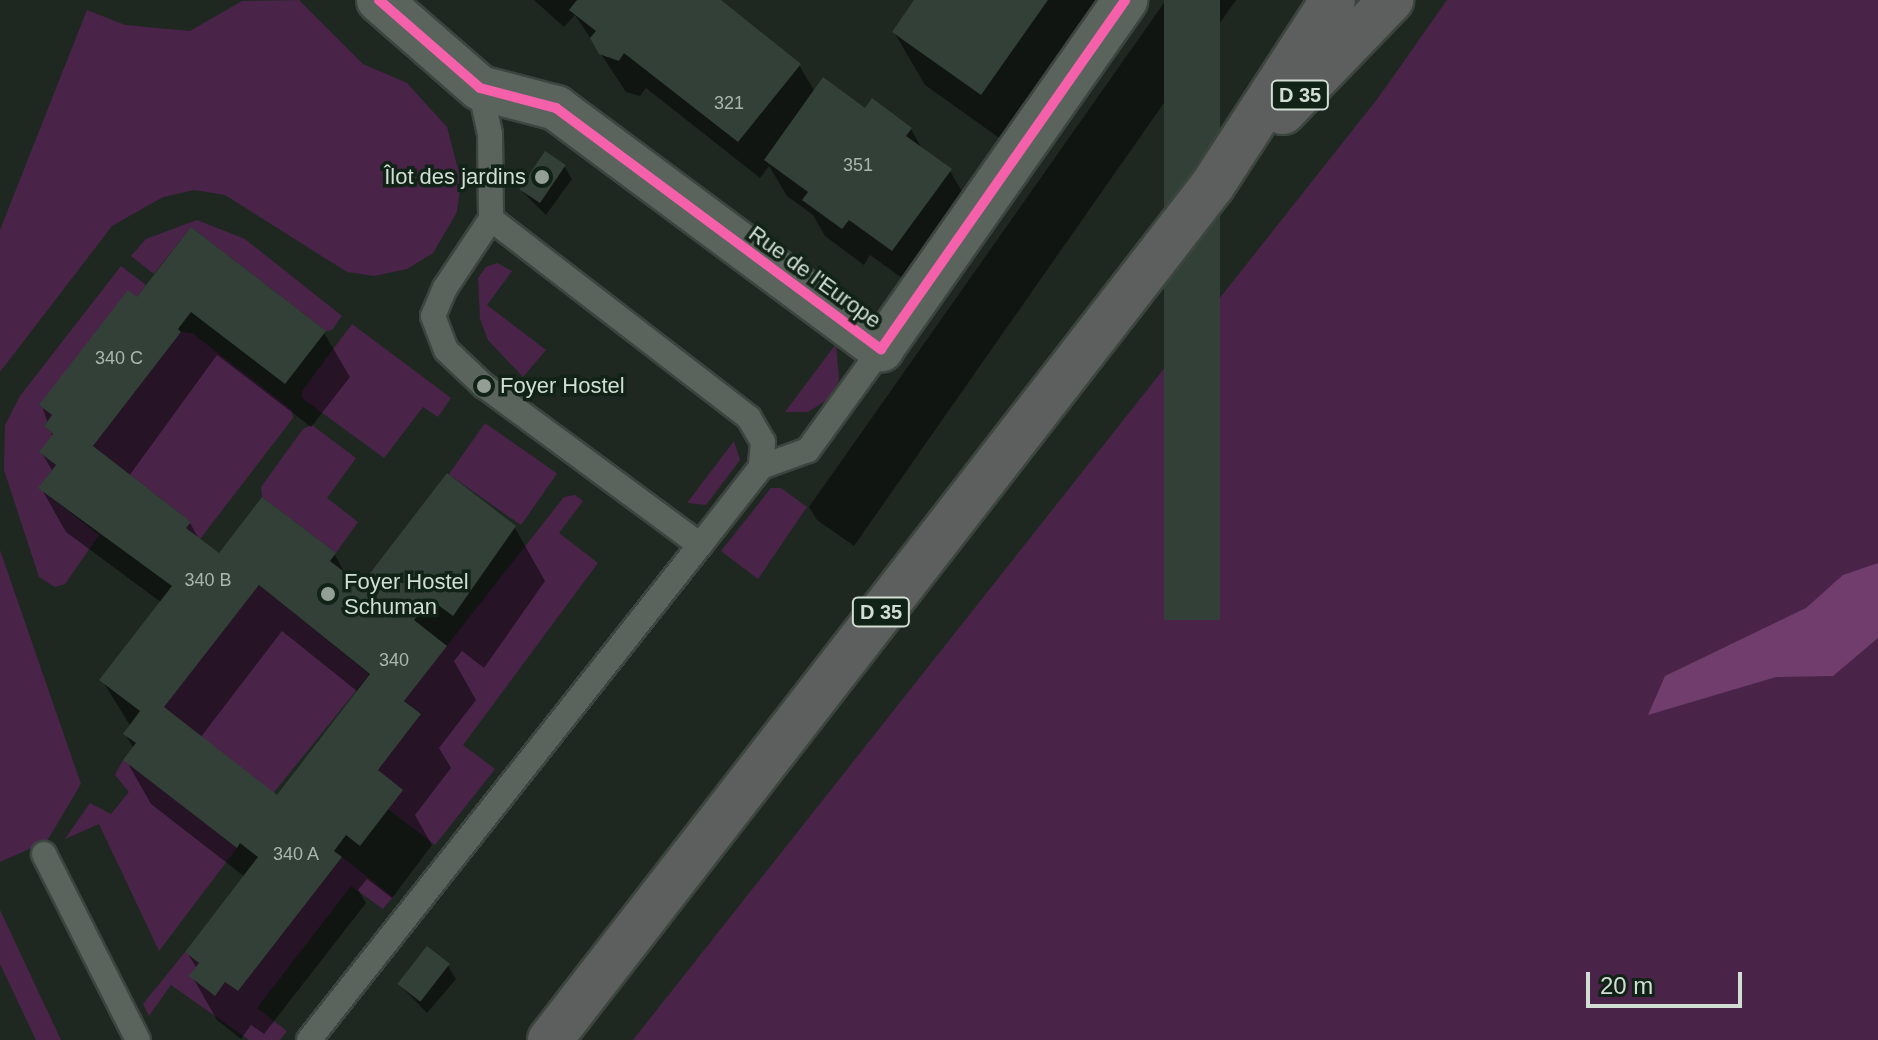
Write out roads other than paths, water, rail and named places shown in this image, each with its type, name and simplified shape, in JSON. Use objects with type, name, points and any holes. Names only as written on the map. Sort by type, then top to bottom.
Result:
[{"type":"main road","name":"D 35","points":[[550,1040],[1212,186],[1333,0]]},
{"type":"main road","name":"D 35","points":[[1212,186],[1391,0]]},
{"type":"street","name":"Rue de l'Europe","points":[[379,0],[480,88],[556,108],[881,349],[1125,0]]},
{"type":"lane","points":[[480,88],[490,134],[491,219],[445,288],[433,316],[446,350],[484,386],[700,545]]},
{"type":"lane","points":[[491,219],[749,418],[763,442],[761,467]]},
{"type":"lane","points":[[309,1040],[761,467],[808,450],[881,349]]},
{"type":"lane","points":[[44,854],[138,1040]]},
{"type":"place","name":"Îlot des jardins","points":[[542,177]]},
{"type":"place","name":"Foyer Hostel","points":[[484,386]]},
{"type":"place","name":"Foyer Hostel Schuman","points":[[328,594]]}]
